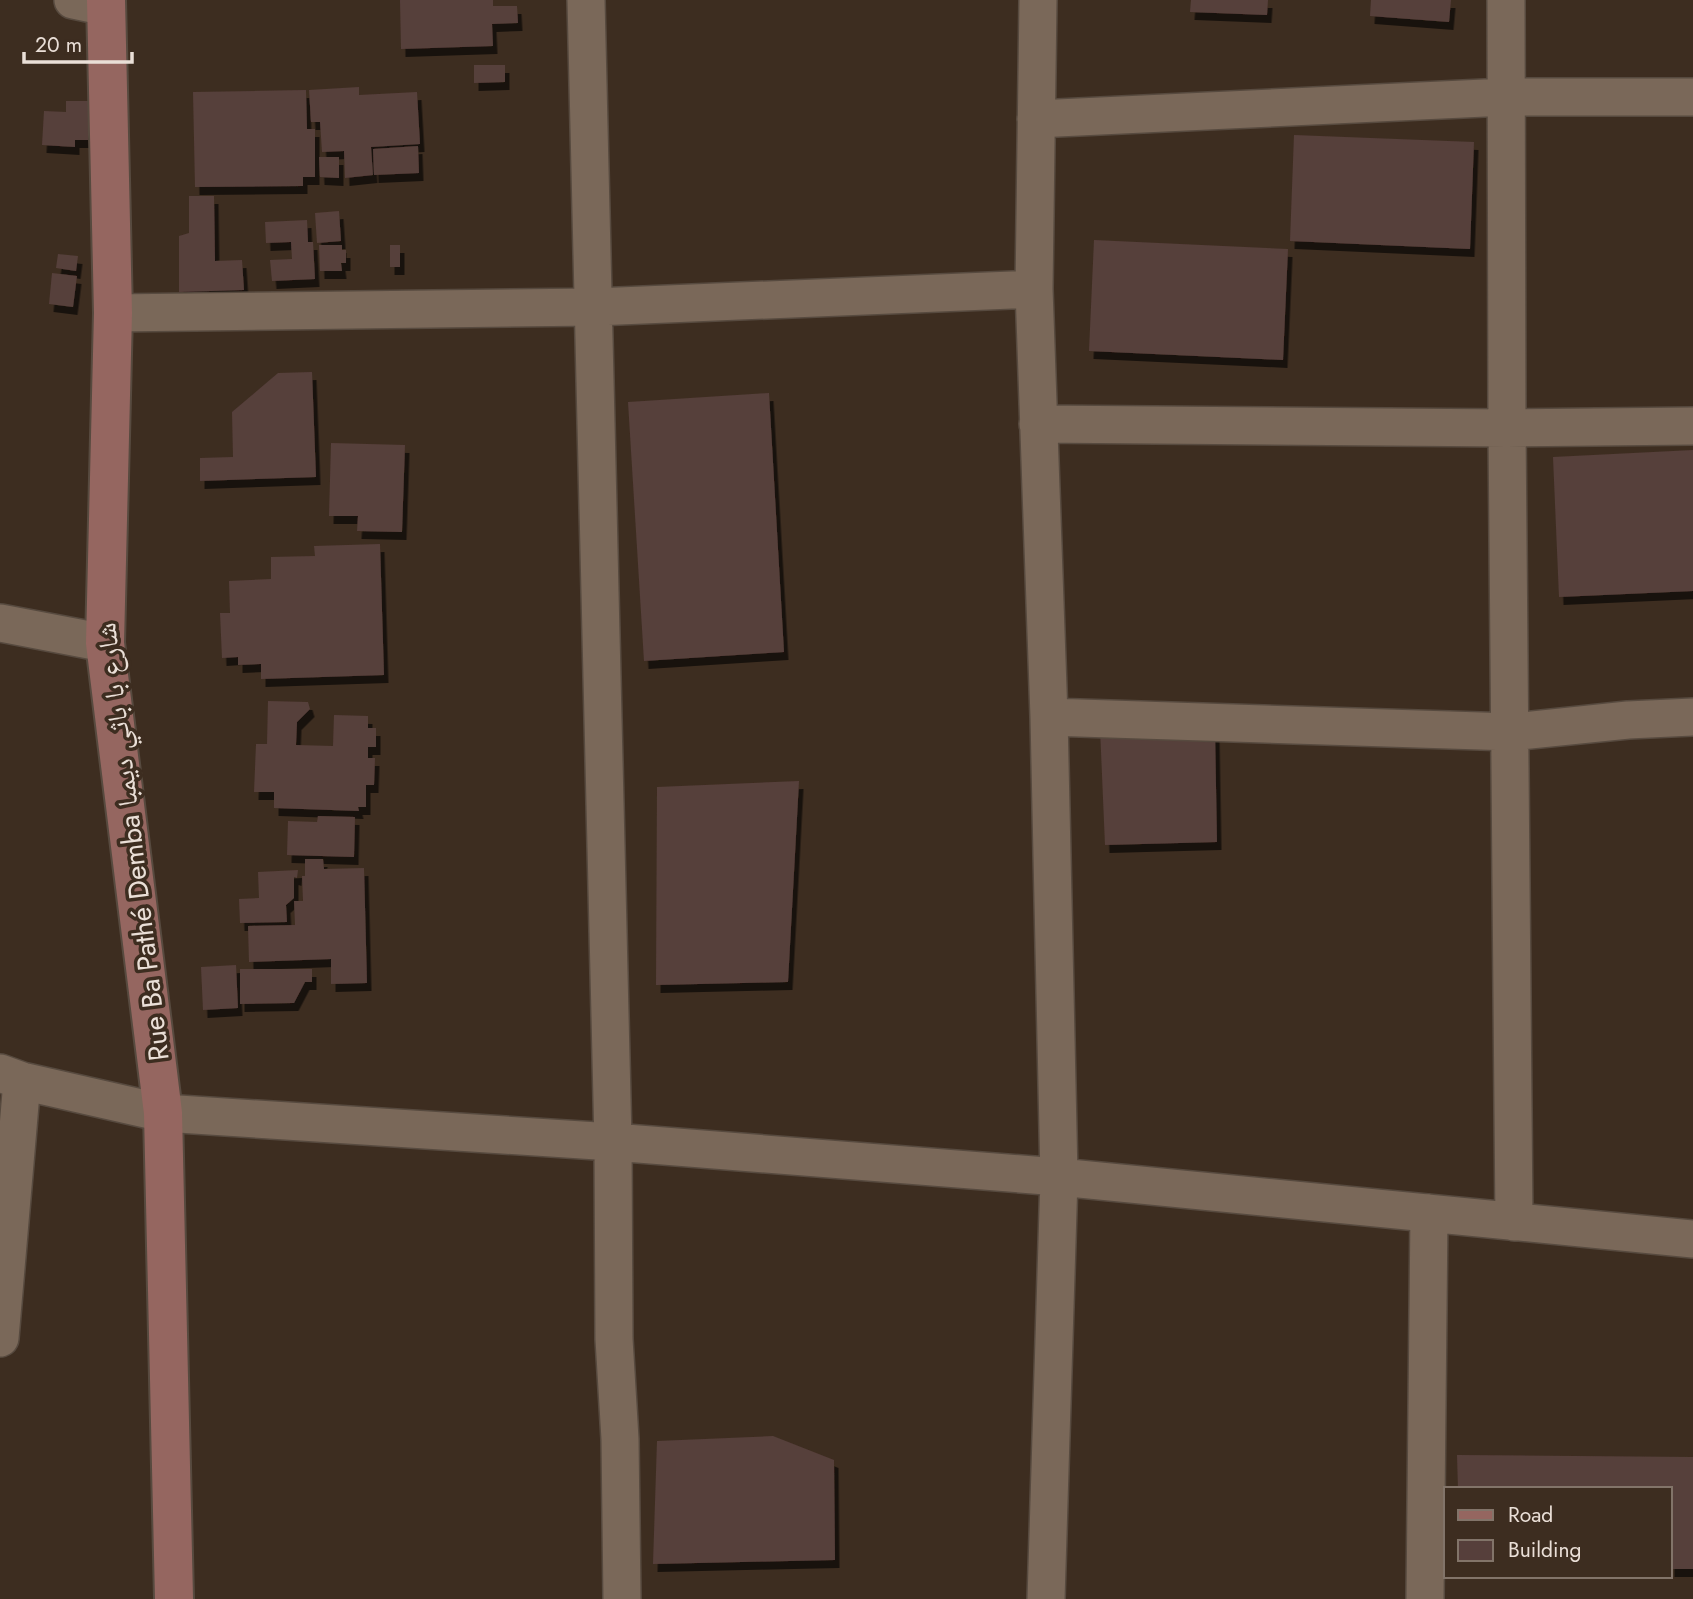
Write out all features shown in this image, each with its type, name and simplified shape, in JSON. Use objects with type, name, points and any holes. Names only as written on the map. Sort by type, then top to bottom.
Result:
[{"type":"street","points":[[586,0],[613,1142],[614,1339],[620,1439],[622,1599]]},
{"type":"street","points":[[1038,0],[1034,289],[1059,1177],[1046,1599]]},
{"type":"street","points":[[1506,0],[1514,1222]]},
{"type":"street","name":"Rue Ba Pathé Demba شارع با باثي ديمبا","points":[[95,2],[113,313],[104,643],[163,1113],[174,1599]]},
{"type":"street","points":[[1036,119],[1507,97],[1693,97]]},
{"type":"street","points":[[113,313],[595,307],[1034,289]]},
{"type":"street","points":[[1038,424],[1507,428],[1693,426]]},
{"type":"street","points":[[0,623],[104,643]]},
{"type":"street","points":[[1048,717],[1511,732],[1628,720],[1693,717]]},
{"type":"street","points":[[0,1338],[11,1077],[163,1113],[613,1142],[1059,1177],[1693,1239]]},
{"type":"street","points":[[1425,1599],[1429,1213]]},
{"type":"building","points":[[400,0],[493,0],[493,6],[517,6],[518,23],[492,24],[493,46],[401,49]]},
{"type":"building","points":[[1191,0],[1268,0],[1267,15],[1190,12]]},
{"type":"building","points":[[1371,0],[1451,0],[1449,22],[1370,16]]},
{"type":"building","points":[[474,65],[505,65],[505,82],[474,83]]},
{"type":"building","points":[[359,87],[359,95],[417,92],[420,144],[371,147],[373,175],[345,178],[344,151],[322,152],[320,122],[311,122],[309,90]]},
{"type":"building","points":[[306,90],[307,129],[315,129],[315,177],[303,177],[303,186],[195,187],[193,92]]},
{"type":"building","points":[[66,101],[89,101],[88,140],[75,140],[75,147],[42,145],[44,111],[66,112]]},
{"type":"building","points":[[1294,135],[1474,142],[1470,249],[1290,241]]},
{"type":"building","points":[[418,146],[419,173],[374,175],[373,149]]},
{"type":"building","points":[[319,157],[339,157],[339,178],[320,177]]},
{"type":"building","points":[[189,196],[214,196],[215,261],[242,260],[244,290],[179,292],[179,236],[189,233]]},
{"type":"building","points":[[339,211],[341,241],[317,243],[315,213]]},
{"type":"building","points":[[307,220],[308,242],[313,242],[315,279],[272,281],[270,260],[292,259],[291,242],[266,243],[265,222]]},
{"type":"building","points":[[1094,240],[1288,249],[1283,360],[1089,351]]},
{"type":"building","points":[[319,245],[342,245],[342,250],[346,250],[346,263],[341,263],[342,271],[320,271]]},
{"type":"building","points":[[390,245],[400,245],[400,267],[390,267]]},
{"type":"building","points":[[58,254],[78,256],[76,271],[56,268]]},
{"type":"building","points":[[52,273],[77,276],[73,307],[49,304]]},
{"type":"building","points":[[312,372],[316,477],[200,481],[200,458],[233,457],[232,412],[278,373]]},
{"type":"building","points":[[769,393],[784,652],[644,661],[628,402]]},
{"type":"building","points":[[331,443],[405,445],[402,532],[357,531],[358,516],[329,516]]},
{"type":"building","points":[[1693,450],[1693,591],[1559,597],[1553,457]]},
{"type":"building","points":[[380,544],[384,675],[261,679],[261,664],[238,665],[238,657],[222,658],[220,613],[230,613],[229,581],[271,579],[271,557],[315,556],[314,546]]},
{"type":"building","points":[[268,701],[308,702],[310,709],[297,722],[296,745],[333,746],[334,715],[368,716],[368,728],[376,728],[376,747],[368,747],[368,758],[375,758],[374,785],[366,785],[366,807],[358,807],[359,811],[274,808],[274,792],[254,792],[256,744],[267,744]]},
{"type":"building","points":[[1100,728],[1215,730],[1217,842],[1105,845]]},
{"type":"building","points":[[799,781],[788,982],[656,985],[657,787]]},
{"type":"building","points":[[318,816],[355,817],[354,857],[287,855],[288,821],[317,822]]},
{"type":"building","points":[[305,859],[323,859],[324,869],[364,868],[367,983],[331,984],[331,959],[249,962],[248,926],[295,925],[294,901],[303,901],[302,876],[305,876]]},
{"type":"building","points":[[298,870],[297,878],[294,877],[294,898],[286,905],[287,922],[240,923],[239,899],[259,898],[258,872]]},
{"type":"building","points":[[236,965],[238,1008],[203,1010],[201,967]]},
{"type":"building","points":[[240,969],[312,969],[312,982],[305,982],[294,1003],[240,1004]]},
{"type":"building","points":[[773,1436],[834,1460],[835,1560],[653,1564],[657,1441]]},
{"type":"building","points":[[1457,1455],[1693,1457],[1693,1569],[1672,1569],[1672,1487],[1458,1487]]}]
